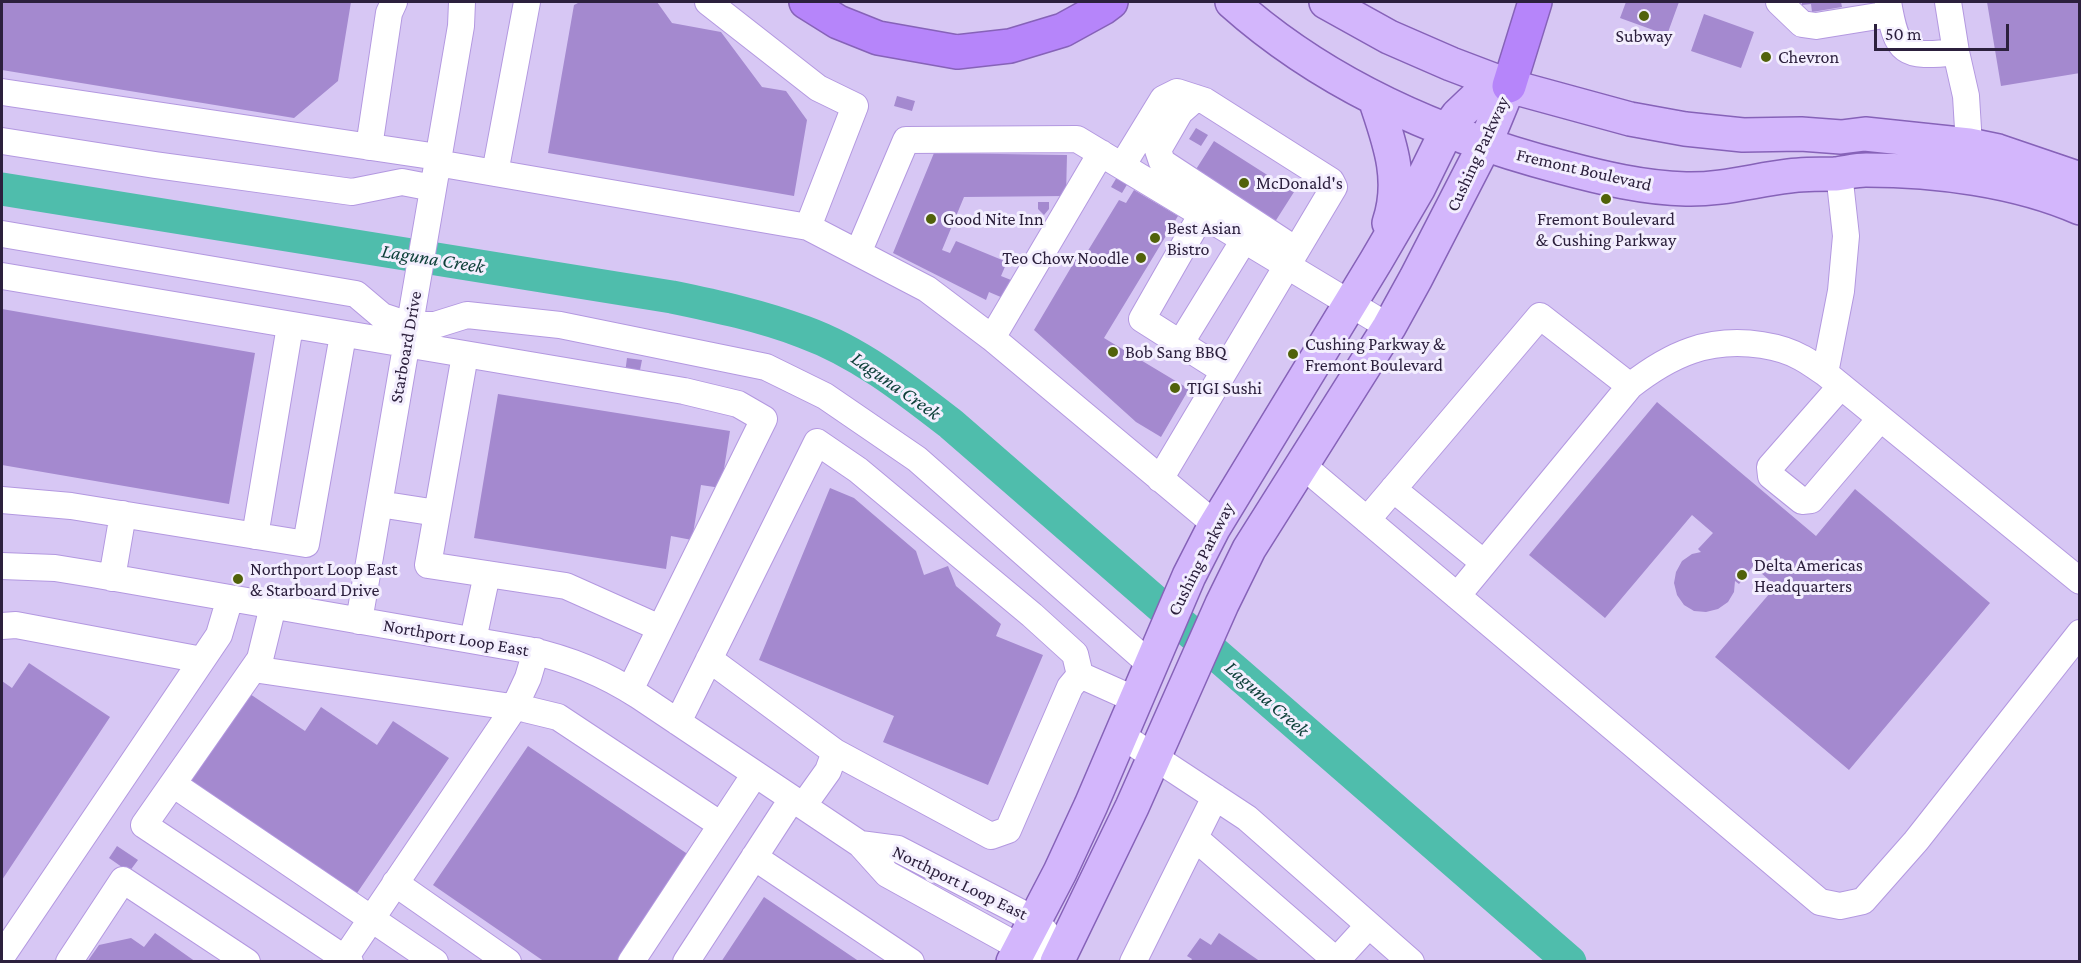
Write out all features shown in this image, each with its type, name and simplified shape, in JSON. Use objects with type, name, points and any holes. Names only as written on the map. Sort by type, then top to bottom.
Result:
[{"type":"highway","points":[[806,2],[838,22],[878,38],[957,52],[1010,46],[1063,30],[1111,2]]},
{"type":"highway","points":[[1509,86],[1535,2]]},
{"type":"main road","name":"Fremont Boulevard","points":[[1232,2],[1299,53],[1375,99],[1448,130],[1519,156],[1596,176],[1651,186],[1687,189],[1728,187],[1790,175],[1863,170],[1932,172],[2021,189],[2062,200],[2079,208]]},
{"type":"main road","points":[[1326,2],[1389,37],[1451,64],[1509,86],[1630,119],[1685,129],[1743,135],[1801,134],[1841,137],[1865,134],[1968,145],[1998,151],[2079,179]]},
{"type":"main road","name":"Cushing Parkway","points":[[1023,943],[1069,853],[1190,576],[1216,525],[1376,261],[1458,115],[1478,96],[1509,86]]},
{"type":"main road","name":"Cushing Parkway","points":[[1060,956],[1155,756],[1222,604],[1249,549],[1389,327],[1441,233],[1485,144],[1509,86]]},
{"type":"main road","points":[[1375,99],[1392,148],[1396,189],[1392,214],[1376,261]]},
{"type":"main road","points":[[1790,175],[1814,162],[1845,158],[1865,134]]},
{"type":"main road","points":[[1901,171],[1912,162],[1956,157],[1968,145]]},
{"type":"street","points":[[369,147],[389,13],[394,2]]},
{"type":"street","name":"Starboard Drive","points":[[359,621],[461,26],[462,2]]},
{"type":"street","points":[[495,173],[527,2]]},
{"type":"street","points":[[708,2],[818,88],[855,106],[808,227]]},
{"type":"street","points":[[1779,2],[1802,24],[1816,26],[1889,8],[1897,40],[1908,51],[1924,56],[1956,52]]},
{"type":"street","points":[[1948,2],[1966,96],[1968,145]]},
{"type":"street","points":[[2,92],[369,147],[495,173],[808,227],[927,289],[992,338],[1216,525]]},
{"type":"street","points":[[1122,166],[1163,99],[1177,92],[1204,101],[1331,181],[1334,187],[1160,479]]},
{"type":"street","points":[[1196,98],[1179,112],[1158,150],[1162,162],[1350,303],[1389,327]]},
{"type":"street","points":[[858,254],[906,140],[1077,139],[1244,240],[1291,257]]},
{"type":"street","points":[[2,141],[352,192],[402,182],[432,192]]},
{"type":"street","points":[[992,338],[1101,153]]},
{"type":"street","points":[[1839,173],[1846,236],[1833,380],[1770,467],[1771,476],[1802,501],[1810,500],[1880,418]]},
{"type":"street","points":[[1202,214],[1142,319],[1224,371]]},
{"type":"street","points":[[2,234],[356,294],[382,316],[465,355],[684,392],[738,404],[764,419],[630,690]]},
{"type":"street","points":[[1180,344],[1244,240]]},
{"type":"street","points":[[2,276],[343,335],[435,325],[467,315],[560,325],[766,367],[825,396],[917,459],[1153,660]]},
{"type":"street","points":[[1367,520],[1540,316],[1630,386]]},
{"type":"street","points":[[255,536],[290,326]]},
{"type":"street","points":[[2,500],[71,506],[306,544],[343,335]]},
{"type":"street","points":[[1457,596],[1630,386],[1653,368],[1680,354],[1710,345],[1741,342],[1774,347],[1801,357],[1833,380],[2079,581]]},
{"type":"street","points":[[465,355],[428,565],[566,586],[660,628]]},
{"type":"street","points":[[678,722],[817,442],[858,470],[1032,615],[1075,654],[1080,675]]},
{"type":"street","points":[[1302,465],[1820,902],[1840,906],[1863,901],[1916,841],[2079,633]]},
{"type":"street","points":[[1393,489],[1484,562]]},
{"type":"street","points":[[379,504],[437,513]]},
{"type":"street","points":[[112,578],[123,514]]},
{"type":"street","name":"Northport Loop East","points":[[2,566],[55,568],[230,598],[536,651],[588,667],[630,690],[860,844],[898,849],[1023,943],[1060,956]]},
{"type":"street","points":[[473,640],[487,574]]},
{"type":"street","points":[[2,956],[219,634],[230,598]]},
{"type":"street","points":[[273,606],[260,658],[144,825],[348,960],[371,918],[514,708],[528,678],[536,651]]},
{"type":"street","points":[[2,626],[16,625],[202,660]]},
{"type":"street","points":[[709,659],[835,752],[991,836],[1008,830],[1070,687],[1080,675]]},
{"type":"street","points":[[253,669],[514,708],[558,717],[721,825]]},
{"type":"street","points":[[1080,675],[1136,700]]},
{"type":"street","points":[[1121,735],[1247,818],[1411,962]]},
{"type":"street","points":[[686,962],[754,857],[798,803],[828,771],[835,752]]},
{"type":"street","points":[[631,962],[755,774]]},
{"type":"street","points":[[173,784],[435,962]]},
{"type":"street","points":[[1133,962],[1215,797]]},
{"type":"street","points":[[1195,838],[1338,961],[1369,925]]},
{"type":"street","points":[[754,857],[911,962]]},
{"type":"street","points":[[69,962],[123,880],[248,962]]},
{"type":"street","points":[[395,884],[508,962]]},
{"type":"building","points":[[2,2],[351,2],[338,81],[294,118],[2,70]]},
{"type":"building","points":[[580,2],[657,2],[672,23],[721,32],[762,87],[786,91],[807,120],[794,196],[548,153],[574,5]]},
{"type":"building","points":[[1626,2],[1679,2],[1667,35],[1620,18]]},
{"type":"building","points":[[1802,2],[1841,2],[1842,7],[1812,12],[1811,4],[1802,5]]},
{"type":"building","points":[[1987,2],[2080,2],[2080,73],[2001,86]]},
{"type":"building","points":[[1704,14],[1754,32],[1741,68],[1691,51]]},
{"type":"building","points":[[897,96],[915,101],[912,111],[894,106]]},
{"type":"building","points":[[1196,128],[1208,135],[1201,146],[1189,139]]},
{"type":"building","name":"McDonald's","points":[[1214,141],[1294,192],[1273,225],[1193,174]]},
{"type":"building","name":"Good Nite Inn","points":[[934,153],[1067,155],[1066,196],[964,197],[942,250],[950,253],[956,241],[1007,262],[1001,276],[1011,280],[1003,298],[989,292],[986,300],[893,253]]},
{"type":"building","points":[[1117,177],[1128,183],[1122,193],[1111,187]]},
{"type":"building","points":[[1134,190],[1178,216],[1104,338],[1189,389],[1161,437],[1136,422],[1034,330],[1076,259],[1081,262],[1119,200],[1126,203]]},
{"type":"building","points":[[1038,202],[1049,202],[1049,209],[1044,215],[1038,209]]},
{"type":"building","points":[[2,309],[255,353],[229,504],[2,465]]},
{"type":"building","points":[[627,358],[642,360],[639,375],[625,373]]},
{"type":"building","points":[[498,394],[730,431],[721,488],[701,485],[692,540],[671,536],[666,569],[474,538]]},
{"type":"building","points":[[1657,402],[1816,536],[1855,489],[1990,603],[1849,770],[1715,657],[1776,586],[1753,566],[1739,584],[1735,581],[1734,592],[1728,602],[1718,609],[1706,612],[1694,611],[1684,605],[1677,595],[1674,583],[1676,572],[1682,561],[1692,554],[1701,552],[1698,549],[1713,533],[1692,515],[1605,618],[1529,555]]},
{"type":"building","points":[[830,488],[854,498],[916,551],[924,575],[948,566],[956,586],[1001,624],[996,636],[1043,655],[988,785],[883,742],[894,716],[759,660]]},
{"type":"building","points":[[29,663],[110,717],[2,880],[2,681],[12,688]]},
{"type":"building","points":[[250,694],[305,731],[321,707],[377,745],[393,721],[449,758],[355,896],[189,784]]},
{"type":"building","points":[[528,746],[689,855],[617,962],[545,962],[433,885]]},
{"type":"building","points":[[117,846],[138,860],[129,872],[109,858]]},
{"type":"building","points":[[764,897],[860,962],[721,962]]},
{"type":"building","points":[[155,933],[196,962],[87,962],[99,945],[131,938],[144,947]]},
{"type":"building","points":[[1219,933],[1261,962],[1190,962],[1192,959],[1187,956],[1200,938],[1211,945]]},
{"type":"waterway","name":"Laguna Creek","points":[[2,189],[672,297],[772,321],[824,340],[863,361],[951,424],[1570,962]]},
{"type":"place","name":"Subway","points":[[1644,16]]},
{"type":"place","name":"Chevron","points":[[1766,57]]},
{"type":"place","name":"McDonald's","points":[[1244,183]]},
{"type":"place","name":"Fremont Boulevard & Cushing Parkway","points":[[1606,199]]},
{"type":"place","name":"Good Nite Inn","points":[[931,219]]},
{"type":"place","name":"Best Asian Bistro","points":[[1155,238]]},
{"type":"place","name":"Teo Chow Noodle","points":[[1141,258]]},
{"type":"place","name":"Bob Sang BBQ","points":[[1113,352]]},
{"type":"place","name":"Cushing Parkway & Fremont Boulevard","points":[[1293,354]]},
{"type":"place","name":"TIGI Sushi","points":[[1175,388]]},
{"type":"place","name":"Delta Americas Headquarters","points":[[1742,575]]},
{"type":"place","name":"Northport Loop East & Starboard Drive","points":[[238,579]]}]
